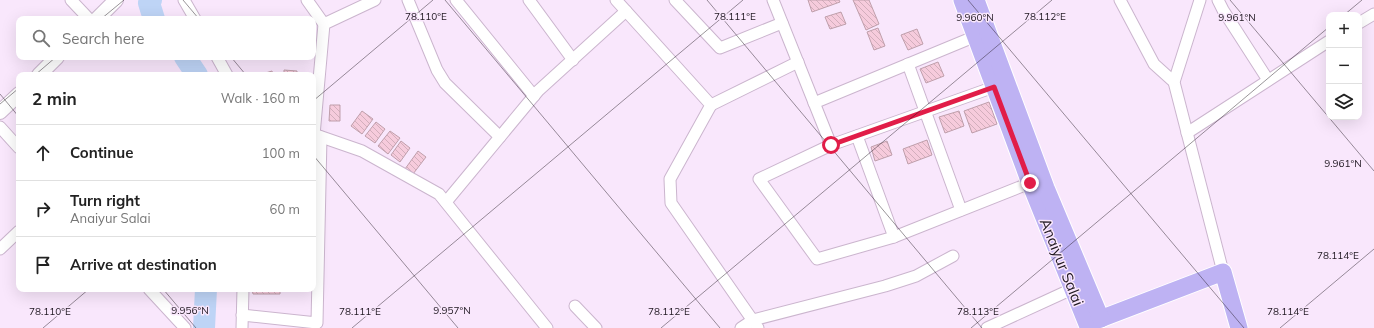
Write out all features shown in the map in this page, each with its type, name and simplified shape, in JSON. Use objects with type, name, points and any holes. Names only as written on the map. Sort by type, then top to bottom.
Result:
[{"type":"main road","name":"Anaiyur Salai","points":[[962,0],[1030,183],[1072,289],[1090,324]]},
{"type":"main road","name":"Anaiyur Salai","points":[[976,0],[1046,188],[1090,324]]},
{"type":"main road","points":[[1090,324],[1223,272],[1239,328]]},
{"type":"street","points":[[71,0],[86,16]]},
{"type":"street","points":[[99,16],[116,0]]},
{"type":"street","points":[[184,0],[193,16]]},
{"type":"street","points":[[242,315],[317,323],[316,135],[324,24],[307,0]]},
{"type":"street","points":[[324,24],[375,0]]},
{"type":"street","points":[[408,0],[437,70],[445,83],[500,137]]},
{"type":"street","points":[[456,0],[534,96]]},
{"type":"street","points":[[529,0],[573,60]]},
{"type":"street","points":[[616,0],[712,104]]},
{"type":"street","points":[[675,0],[720,48],[782,23]]},
{"type":"street","points":[[773,0],[831,145]]},
{"type":"street","points":[[1120,0],[1154,64],[1174,82]]},
{"type":"street","points":[[1200,0],[1174,82],[1223,272]]},
{"type":"street","points":[[1218,0],[1268,80]]},
{"type":"street","points":[[446,202],[534,96],[626,11]]},
{"type":"street","points":[[1362,21],[1374,14]]},
{"type":"street","points":[[814,103],[976,36]]},
{"type":"street","points":[[1187,133],[1326,43]]},
{"type":"street","points":[[42,72],[54,60]]},
{"type":"street","points":[[219,60],[225,72]]},
{"type":"street","points":[[756,324],[671,203],[670,179],[712,104],[798,62]]},
{"type":"street","points":[[908,64],[961,210]]},
{"type":"street","points":[[994,87],[831,145],[759,179],[817,259],[894,238],[1030,183]]},
{"type":"street","points":[[0,112],[16,97]]},
{"type":"street","points":[[0,128],[16,145]]},
{"type":"street","points":[[316,135],[362,151],[439,194],[547,328]]},
{"type":"street","points":[[857,136],[894,238]]},
{"type":"street","points":[[0,249],[16,234]]},
{"type":"street","points":[[741,328],[916,276],[952,256]]},
{"type":"street","points":[[987,328],[1072,289]]},
{"type":"street","points":[[152,292],[185,328]]},
{"type":"street","points":[[242,328],[243,292]]},
{"type":"street","points":[[575,306],[596,328]]},
{"type":"building","points":[[808,0],[839,0],[840,2],[812,12]]},
{"type":"building","points":[[853,0],[869,0],[879,24],[866,30]]},
{"type":"building","points":[[841,12],[846,24],[830,29],[825,17]]},
{"type":"building","points":[[878,28],[885,46],[874,50],[867,32]]},
{"type":"building","points":[[917,29],[923,44],[908,50],[901,35]]},
{"type":"building","points":[[938,62],[944,76],[926,83],[920,69]]},
{"type":"building","points":[[284,70],[297,71],[297,72],[284,72]]},
{"type":"building","points":[[989,102],[997,124],[972,133],[964,111]]},
{"type":"building","points":[[330,105],[340,105],[340,121],[329,121]]},
{"type":"building","points":[[362,111],[373,119],[362,134],[351,126]]},
{"type":"building","points":[[959,111],[964,126],[945,133],[939,117]]},
{"type":"building","points":[[376,122],[385,129],[375,143],[365,136]]},
{"type":"building","points":[[390,131],[400,138],[388,154],[378,146]]},
{"type":"building","points":[[927,140],[932,155],[908,164],[903,149]]},
{"type":"building","points":[[401,141],[410,148],[400,162],[391,155]]},
{"type":"building","points":[[887,141],[892,155],[875,161],[871,147]]},
{"type":"building","points":[[418,151],[426,157],[413,174],[405,169]]},
{"type":"building","points":[[253,292],[280,292],[280,294],[253,294]]},
{"type":"waterway","points":[[151,0],[149,3],[153,16]]},
{"type":"waterway","points":[[187,60],[195,72]]},
{"type":"waterway","points":[[204,328],[206,292]]},
{"type":"route","points":[[831,145],[994,87],[1030,183]]}]
